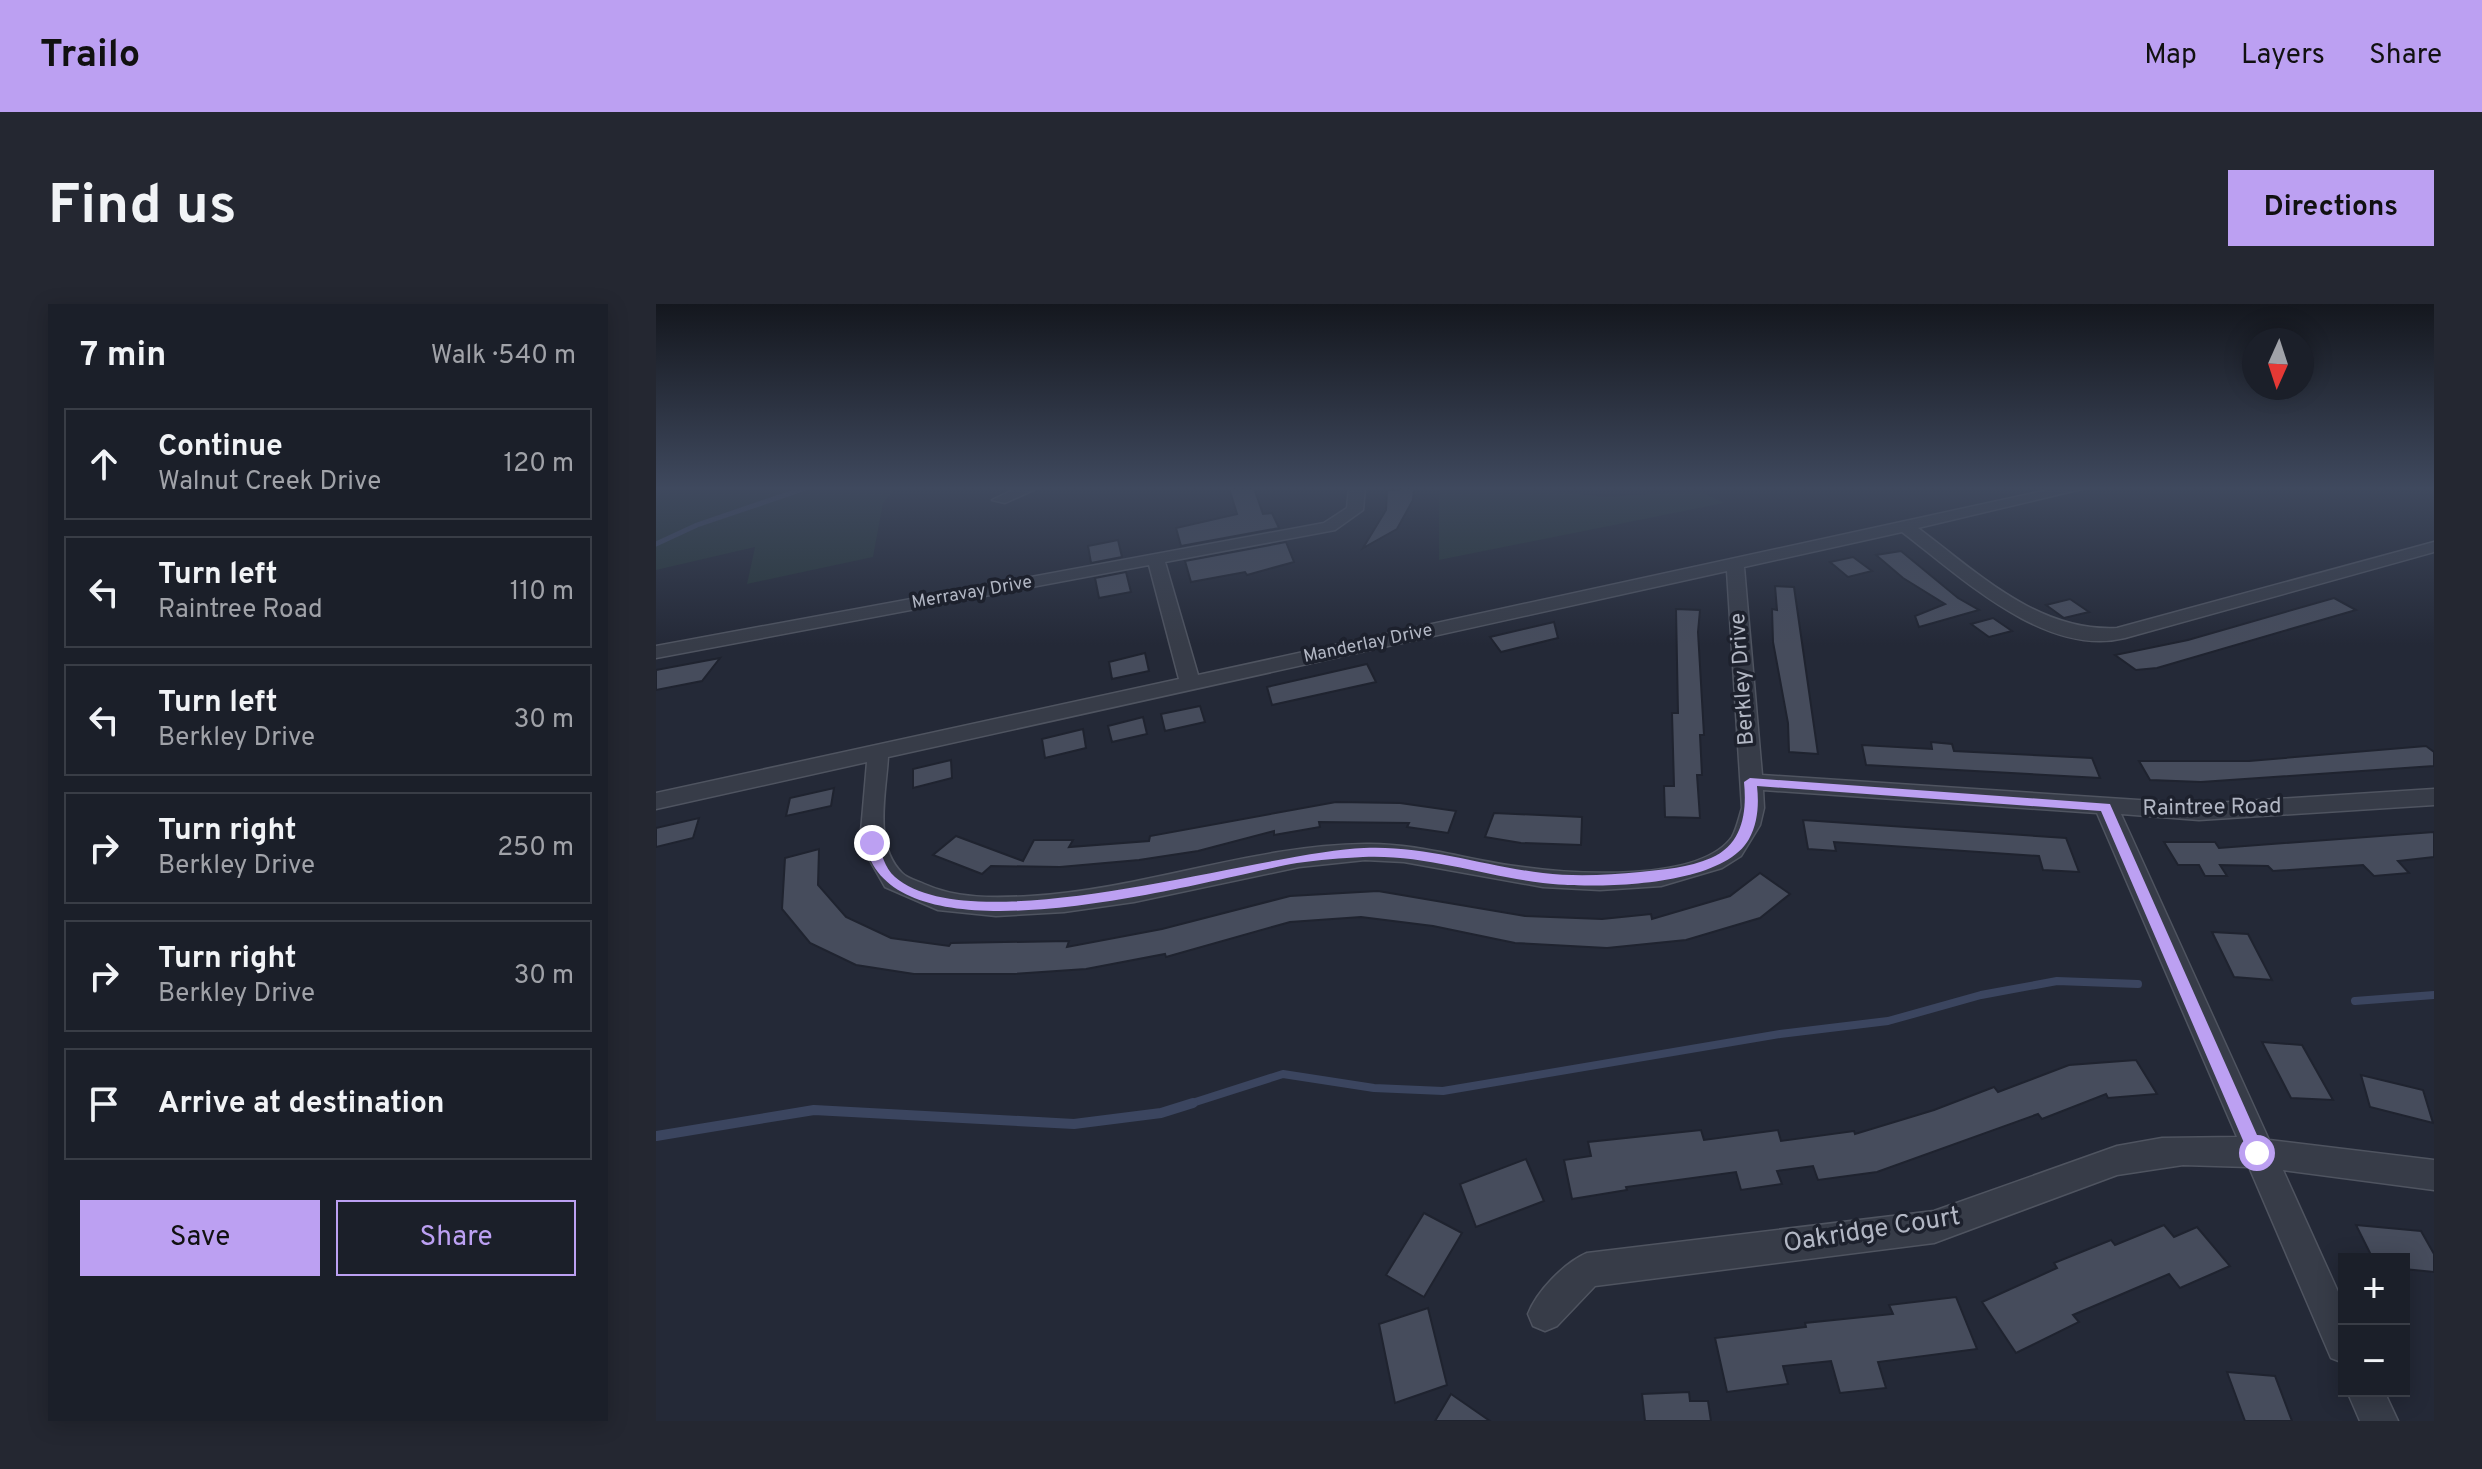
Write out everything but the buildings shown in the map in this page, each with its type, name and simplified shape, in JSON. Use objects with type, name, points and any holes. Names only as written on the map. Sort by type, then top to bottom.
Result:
[{"type":"street","name":"Merravay Drive","points":[[656,652],[1258,540]]},
{"type":"street","name":"Manderlay Drive","points":[[656,801],[1842,540]]},
{"type":"street","points":[[1925,540],[2034,619],[2060,631],[2090,637],[2118,634],[2434,547]]},
{"type":"street","points":[[1156,559],[1190,683]]},
{"type":"street","name":"Berkley Drive","points":[[878,752],[872,843],[874,856],[889,880],[901,889],[941,902],[1041,904],[1145,893],[1298,858],[1366,852],[1417,856],[1545,878],[1617,879],[1684,872],[1719,860],[1743,839],[1753,808],[1735,564]]},
{"type":"street","name":"Raintree Road","points":[[1750,782],[2106,807],[2229,811],[2434,797]]},
{"type":"street","points":[[2106,807],[2338,1332]]},
{"type":"street","name":"Oakridge Court","points":[[1545,1314],[1587,1270],[1934,1227],[1980,1214],[2102,1166],[2142,1155],[2188,1151],[2257,1153],[2400,1168],[2434,1175]]},
{"type":"street","points":[[2368,1397],[2379,1421]]},
{"type":"shaded area","points":[[656,540],[876,540],[873,557],[747,584],[755,547],[656,570]]},
{"type":"shaded area","points":[[1439,540],[1538,540],[1439,560]]},
{"type":"waterway","points":[[656,544],[664,540]]},
{"type":"waterway","points":[[1186,1105],[1283,1074],[1374,1088],[1443,1091],[1780,1034],[1888,1021],[1981,995],[2057,981],[2138,984]]},
{"type":"waterway","points":[[2355,1001],[2434,995]]},
{"type":"waterway","points":[[656,1136],[814,1110],[1074,1124],[1161,1113],[1193,1103]]},
{"type":"route","points":[[872,843],[874,856],[889,880],[918,897],[969,904],[1041,904],[1145,893],[1298,858],[1366,852],[1417,856],[1545,878],[1617,879],[1684,872],[1719,860],[1743,839],[1753,808],[1750,782],[2106,807],[2257,1153]]}]
